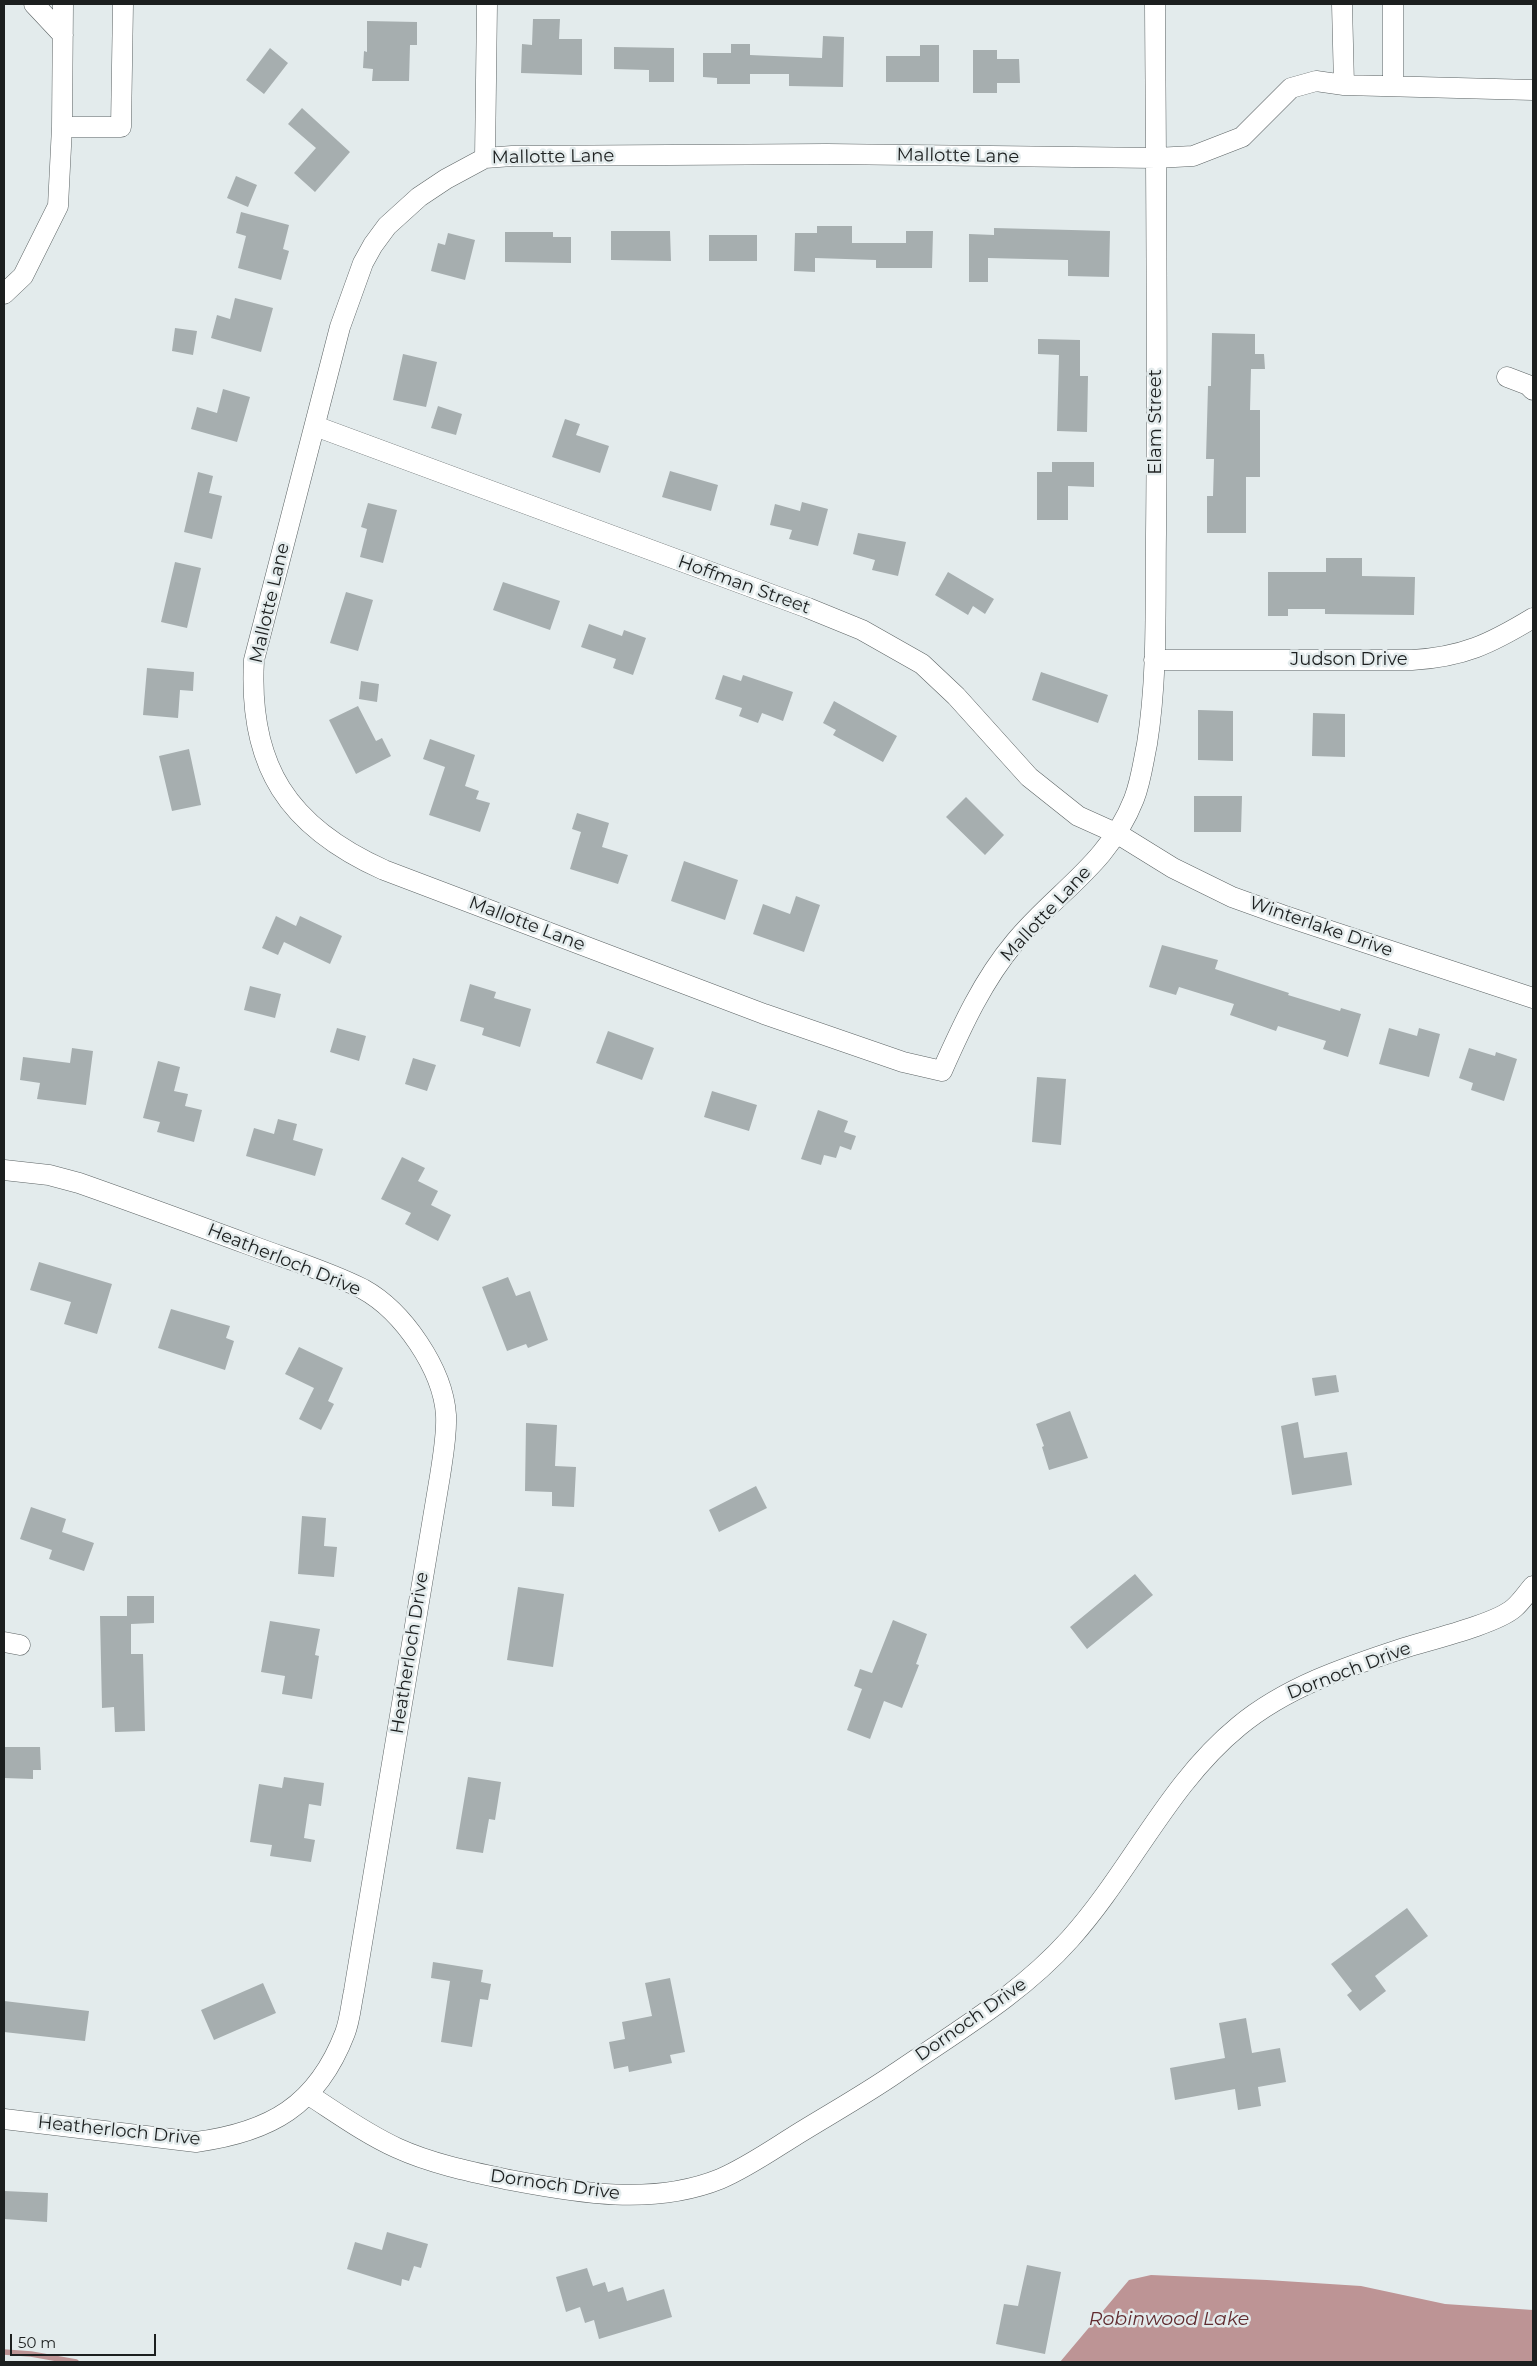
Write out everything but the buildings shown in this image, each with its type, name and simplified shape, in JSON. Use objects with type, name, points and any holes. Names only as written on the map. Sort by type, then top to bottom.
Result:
[{"type":"street","points":[[34,4],[63,35]]},
{"type":"street","points":[[4,294],[23,276],[58,206],[62,127],[63,4]]},
{"type":"street","points":[[62,127],[121,127],[123,4]]},
{"type":"street","points":[[485,158],[487,4]]},
{"type":"street","name":"Elam Street","points":[[1118,834],[1140,780],[1152,708],[1154,660],[1155,4]]},
{"type":"street","points":[[1342,4],[1344,85]]},
{"type":"street","points":[[1393,4],[1393,86]]},
{"type":"street","name":"Mallotte Lane","points":[[1118,834],[1080,878],[1014,943],[998,965],[962,1025],[942,1071],[903,1062],[764,1014],[384,870],[354,857],[314,829],[284,794],[264,752],[252,693],[254,660],[348,301],[373,245],[387,226],[419,197],[446,179],[485,158],[827,154],[1156,158],[1193,156],[1242,137],[1291,88],[1316,81],[1344,85],[1533,90]]},
{"type":"street","points":[[1507,377],[1528,385],[1533,390]]},
{"type":"street","name":"Hoffman Street","points":[[315,426],[808,608],[894,646],[922,664],[956,696],[1029,777],[1078,816],[1118,834]]},
{"type":"street","name":"Judson Drive","points":[[1154,660],[1412,660],[1443,658],[1467,652],[1504,635],[1533,618]]},
{"type":"street","name":"Winterlake Drive","points":[[1118,834],[1173,868],[1232,897],[1533,998]]},
{"type":"street","name":"Heatherloch Drive","points":[[4,1170],[49,1175],[79,1183],[307,1266],[364,1290],[387,1307],[409,1329],[426,1354],[438,1383],[446,1414],[445,1442],[354,1991],[346,2031],[332,2062],[308,2096],[275,2120],[233,2136],[196,2142],[4,2119]]},
{"type":"street","name":"Dornoch Drive","points":[[308,2096],[395,2147],[423,2158],[498,2178],[601,2195],[631,2195],[692,2187],[721,2178],[774,2149],[877,2086],[1026,1982],[1049,1961],[1090,1916],[1177,1792],[1216,1746],[1239,1726],[1277,1700],[1317,1680],[1374,1658],[1484,1623],[1512,1611],[1533,1586]]},
{"type":"water","name":"Robinwood Lake","points":[[1151,2275],[1361,2286],[1445,2304],[1533,2310],[1533,2362],[1060,2362],[1129,2280]]},
{"type":"waterway","points":[[4,2352],[31,2354],[76,2362]]}]
